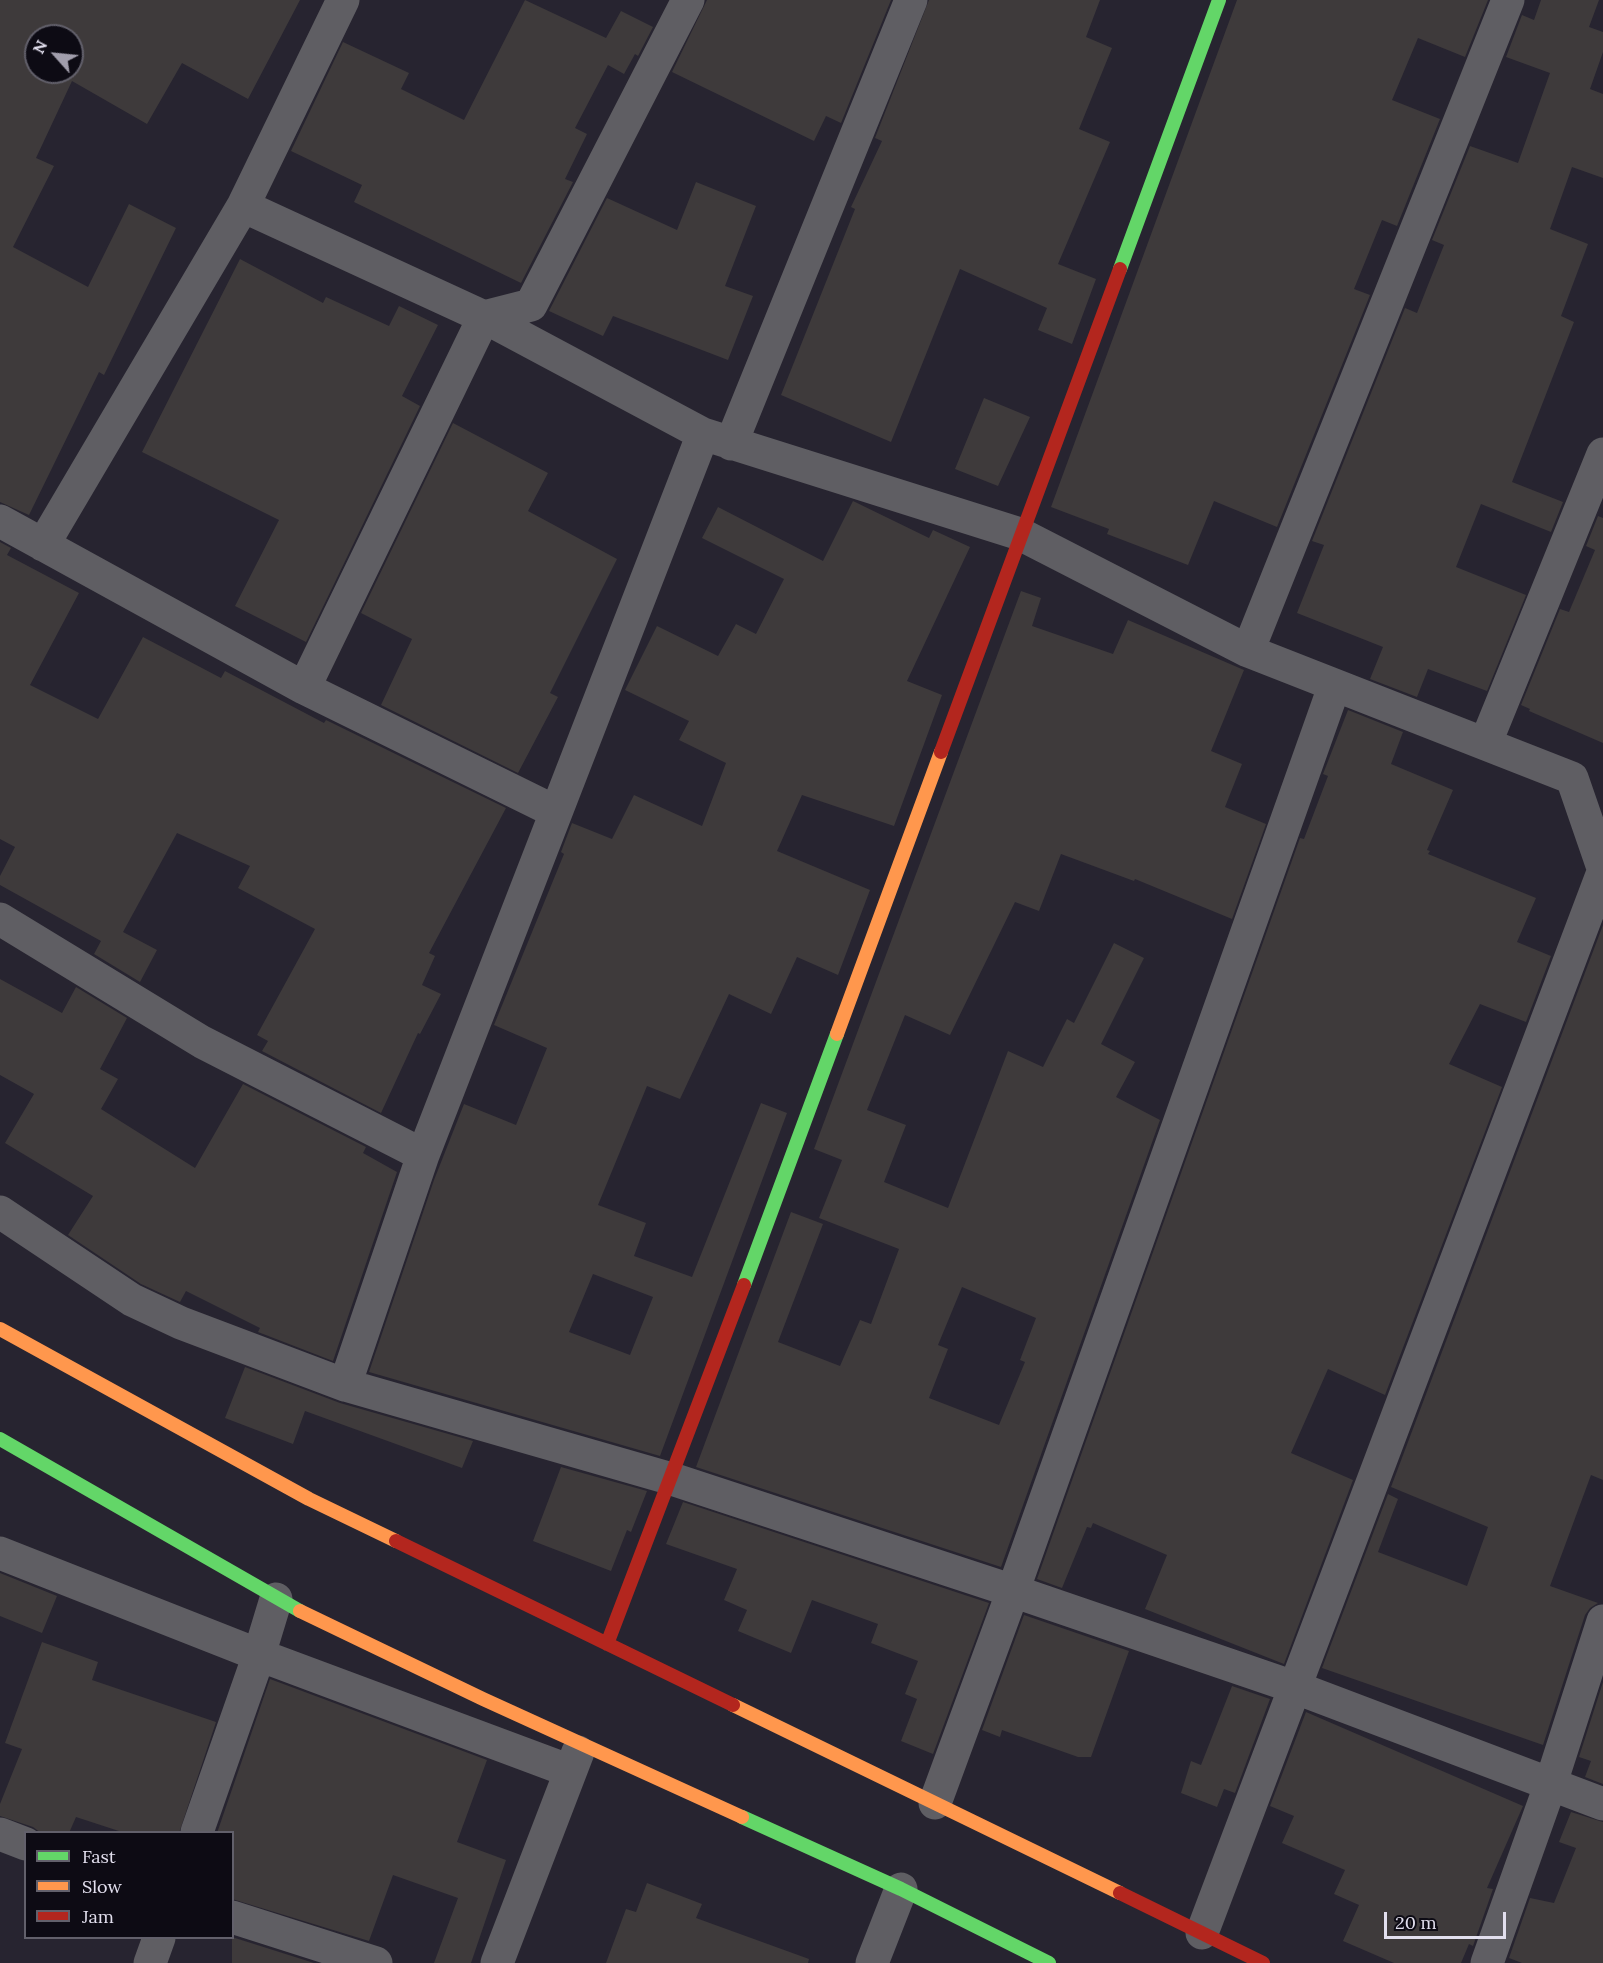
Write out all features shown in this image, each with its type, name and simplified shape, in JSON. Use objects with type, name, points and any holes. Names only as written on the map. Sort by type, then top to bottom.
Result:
[{"type":"street","points":[[43,545],[243,206],[343,0]]},
{"type":"street","points":[[304,688],[484,317],[531,305],[688,0]]},
{"type":"street","points":[[345,1385],[423,1155],[556,812],[717,439],[911,0]]},
{"type":"street","points":[[607,1644],[672,1479],[1219,0]]},
{"type":"street","points":[[1248,651],[1508,0]]},
{"type":"street","points":[[243,206],[484,317],[717,439],[1020,534],[1248,651],[1335,687],[1486,742],[1572,778],[1603,870],[1202,1933]]},
{"type":"street","points":[[1486,742],[1603,454]]},
{"type":"street","points":[[0,521],[304,688],[556,812]]},
{"type":"street","points":[[935,1803],[1013,1591],[1335,687]]},
{"type":"street","points":[[0,919],[202,1042],[423,1155]]},
{"type":"street","points":[[0,1212],[132,1300],[181,1323],[345,1385],[672,1479],[1013,1591],[1294,1687],[1603,1804]]},
{"type":"street","points":[[0,1329],[309,1499],[1263,1963]]},
{"type":"street","points":[[0,1439],[276,1599],[575,1757]]},
{"type":"street","points":[[0,1553],[259,1655],[575,1757],[901,1889],[1049,1963]]},
{"type":"street","points":[[198,1831],[259,1655],[276,1599]]},
{"type":"street","points":[[1487,1963],[1551,1783],[1603,1621]]},
{"type":"street","points":[[497,1963],[575,1757]]},
{"type":"street","points":[[0,1834],[24,1843]]},
{"type":"street","points":[[872,1963],[901,1889]]},
{"type":"street","points":[[234,1918],[376,1963]]},
{"type":"street","points":[[150,1963],[159,1939]]},
{"type":"building","points":[[0,0],[300,0],[248,99],[182,63],[147,124],[77,84],[84,84],[84,24],[24,24],[24,84],[71,84],[36,158],[54,166],[13,247],[88,287],[129,204],[176,228],[104,375],[99,372],[29,515],[0,502]]},
{"type":"building","points":[[525,0],[606,38],[621,11],[653,27],[638,56],[635,54],[624,74],[608,65],[575,128],[587,134],[565,179],[573,182],[521,283],[354,202],[362,185],[291,151],[343,42],[409,73],[401,89],[464,120]]},
{"type":"building","points":[[707,0],[891,0],[841,123],[826,116],[814,141],[672,72]]},
{"type":"building","points":[[929,0],[1100,0],[1086,37],[1112,48],[1079,129],[1110,142],[1058,264],[1096,279],[1072,344],[1038,330],[1047,308],[960,269],[891,442],[781,395],[855,209],[851,207],[882,141],[875,138]]},
{"type":"building","points":[[1237,0],[1488,0],[1465,57],[1418,38],[1392,100],[1440,119],[1397,226],[1382,220],[1354,289],[1370,295],[1277,527],[1214,501],[1188,565],[1107,534],[1109,529],[1051,507]]},
{"type":"building","points":[[1541,0],[1599,0],[1589,27],[1603,32],[1603,52],[1590,89],[1603,94],[1603,178],[1572,167],[1550,229],[1588,244],[1561,316],[1574,322],[1512,482],[1563,502],[1551,532],[1481,504],[1456,567],[1526,595],[1487,691],[1428,669],[1417,697],[1370,679],[1383,647],[1297,613],[1324,545],[1312,541],[1405,308],[1417,313],[1444,245],[1432,240],[1470,146],[1518,163],[1550,73],[1506,57],[1522,15],[1534,20]]},
{"type":"building","points":[[696,182],[756,206],[725,286],[753,296],[728,360],[613,316],[603,336],[549,311],[607,198],[677,230]]},
{"type":"building","points":[[240,259],[323,303],[326,297],[389,326],[399,306],[438,325],[402,396],[420,406],[306,642],[235,606],[279,520],[142,452]]},
{"type":"building","points":[[984,398],[1030,417],[998,486],[955,469]]},
{"type":"building","points":[[453,423],[548,473],[528,511],[617,559],[550,693],[558,697],[518,773],[381,705],[412,639],[361,613]]},
{"type":"building","points":[[853,501],[929,538],[933,530],[970,547],[907,681],[942,695],[894,826],[802,795],[777,851],[870,890],[838,975],[797,957],[771,1014],[729,994],[680,1099],[647,1086],[598,1205],[646,1223],[634,1256],[692,1277],[761,1103],[787,1113],[660,1456],[369,1372],[434,1180],[464,1104],[516,1125],[547,1048],[494,1025],[564,854],[561,852],[572,823],[612,839],[634,795],[702,826],[726,763],[679,740],[689,721],[625,690],[657,626],[718,656],[736,624],[756,634],[784,579],[702,538],[718,507],[823,561]],"holes":[[[593,1274],[653,1297],[630,1355],[569,1332]]]},
{"type":"building","points":[[1598,516],[1603,518],[1603,743],[1529,711],[1530,709],[1521,705],[1560,609],[1569,612],[1595,550],[1586,546]]},
{"type":"building","points":[[0,542],[11,548],[7,555],[79,593],[30,685],[98,719],[143,637],[221,678],[225,671],[324,723],[326,720],[506,808],[429,953],[435,956],[422,985],[441,994],[420,1034],[418,1033],[381,1113],[262,1051],[268,1041],[257,1035],[315,929],[238,888],[250,866],[177,833],[123,932],[157,950],[140,982],[94,954],[101,941],[0,885],[0,876],[15,847],[0,839]]},
{"type":"building","points":[[1021,591],[1041,598],[1032,626],[1113,654],[1128,620],[1244,670],[1211,751],[1242,764],[1225,807],[1266,824],[1232,919],[1135,879],[1134,881],[1061,854],[1039,911],[1015,902],[950,1035],[905,1015],[867,1110],[906,1125],[884,1182],[948,1208],[1008,1051],[1043,1067],[1067,1019],[1074,1023],[1114,943],[1144,958],[1101,1044],[1135,1062],[1116,1097],[1160,1120],[1001,1567],[696,1467],[791,1212],[823,1224],[778,1342],[840,1366],[860,1320],[871,1324],[899,1249],[819,1218],[842,1160],[814,1149]],"holes":[[[962,1287],[1036,1318],[1020,1360],[1025,1362],[999,1425],[929,1398],[948,1349],[938,1345]]]},
{"type":"building","points":[[1348,710],[1403,732],[1391,764],[1453,790],[1427,850],[1430,851],[1428,854],[1536,898],[1517,942],[1551,956],[1526,1022],[1480,1004],[1449,1064],[1502,1087],[1385,1395],[1328,1369],[1291,1453],[1353,1480],[1284,1664],[1145,1609],[1167,1555],[1093,1523],[1091,1528],[1087,1527],[1062,1588],[1037,1579],[1300,838],[1304,839],[1328,776],[1323,774]]},
{"type":"building","points":[[1603,925],[1603,1480],[1591,1475],[1550,1586],[1598,1603],[1585,1615],[1543,1745],[1322,1668],[1388,1494],[1398,1499],[1378,1552],[1467,1586],[1488,1527],[1391,1487]]},
{"type":"building","points":[[0,979],[62,1013],[76,987],[127,1018],[100,1069],[118,1079],[101,1109],[195,1168],[243,1084],[366,1147],[363,1153],[397,1172],[333,1361],[258,1332],[260,1328],[186,1291],[180,1302],[141,1284],[68,1235],[93,1196],[5,1143],[34,1094],[0,1075]]},
{"type":"building","points":[[245,1367],[340,1403],[473,1441],[462,1468],[305,1411],[293,1444],[225,1418]]},
{"type":"building","points":[[561,1467],[647,1491],[631,1532],[627,1530],[611,1571],[533,1541]]},
{"type":"building","points":[[683,1502],[989,1603],[933,1754],[901,1741],[917,1699],[905,1694],[918,1661],[871,1643],[878,1624],[812,1600],[791,1653],[738,1631],[747,1610],[724,1600],[737,1569],[666,1544]]},
{"type":"building","points":[[0,1573],[57,1596],[42,1633],[0,1616]]},
{"type":"building","points":[[1024,1615],[1129,1651],[1091,1757],[1078,1757],[1002,1730],[1000,1737],[982,1730]]},
{"type":"building","points":[[42,1642],[98,1662],[92,1680],[216,1722],[180,1831],[119,1831],[76,1817],[70,1831],[38,1831],[0,1816],[0,1804],[22,1749],[5,1743]]},
{"type":"building","points":[[270,1679],[487,1760],[457,1842],[506,1860],[471,1963],[434,1963],[458,1898],[393,1875],[369,1941],[234,1900],[234,1831],[218,1831]]},
{"type":"building","points":[[1603,1682],[1603,1784],[1585,1777],[1591,1761],[1579,1757]]},
{"type":"building","points":[[1232,1686],[1270,1699],[1235,1793],[1224,1789],[1217,1807],[1181,1793],[1191,1761],[1201,1765]]},
{"type":"building","points":[[1306,1712],[1523,1806],[1487,1888],[1493,1889],[1473,1946],[1469,1944],[1461,1963],[1394,1963],[1343,1941],[1359,1905],[1334,1894],[1345,1870],[1282,1843],[1294,1816],[1270,1806]]},
{"type":"building","points":[[1571,1812],[1603,1822],[1603,1963],[1522,1963],[1509,1958],[1530,1898],[1554,1903],[1576,1848],[1559,1842]]},
{"type":"building","points":[[647,1883],[702,1904],[696,1918],[809,1959],[808,1963],[606,1963],[626,1909],[636,1912]]},
{"type":"building","points":[[234,1938],[314,1963],[232,1963],[232,1939]]},
{"type":"traffic: fast","points":[[1120,269],[1219,0]]},
{"type":"traffic: fast","points":[[744,1285],[837,1034]]},
{"type":"traffic: fast","points":[[0,1439],[300,1611]]},
{"type":"traffic: fast","points":[[742,1817],[901,1889],[1049,1963]]},
{"type":"traffic: slow","points":[[837,1034],[941,752]]},
{"type":"traffic: slow","points":[[0,1329],[309,1499],[396,1541]]},
{"type":"traffic: slow","points":[[300,1611],[483,1699],[742,1817]]},
{"type":"traffic: slow","points":[[733,1705],[1120,1893]]},
{"type":"traffic: jam","points":[[941,752],[1120,269]]},
{"type":"traffic: jam","points":[[607,1644],[744,1285]]},
{"type":"traffic: jam","points":[[396,1541],[733,1705]]},
{"type":"traffic: jam","points":[[1120,1893],[1263,1963]]}]
